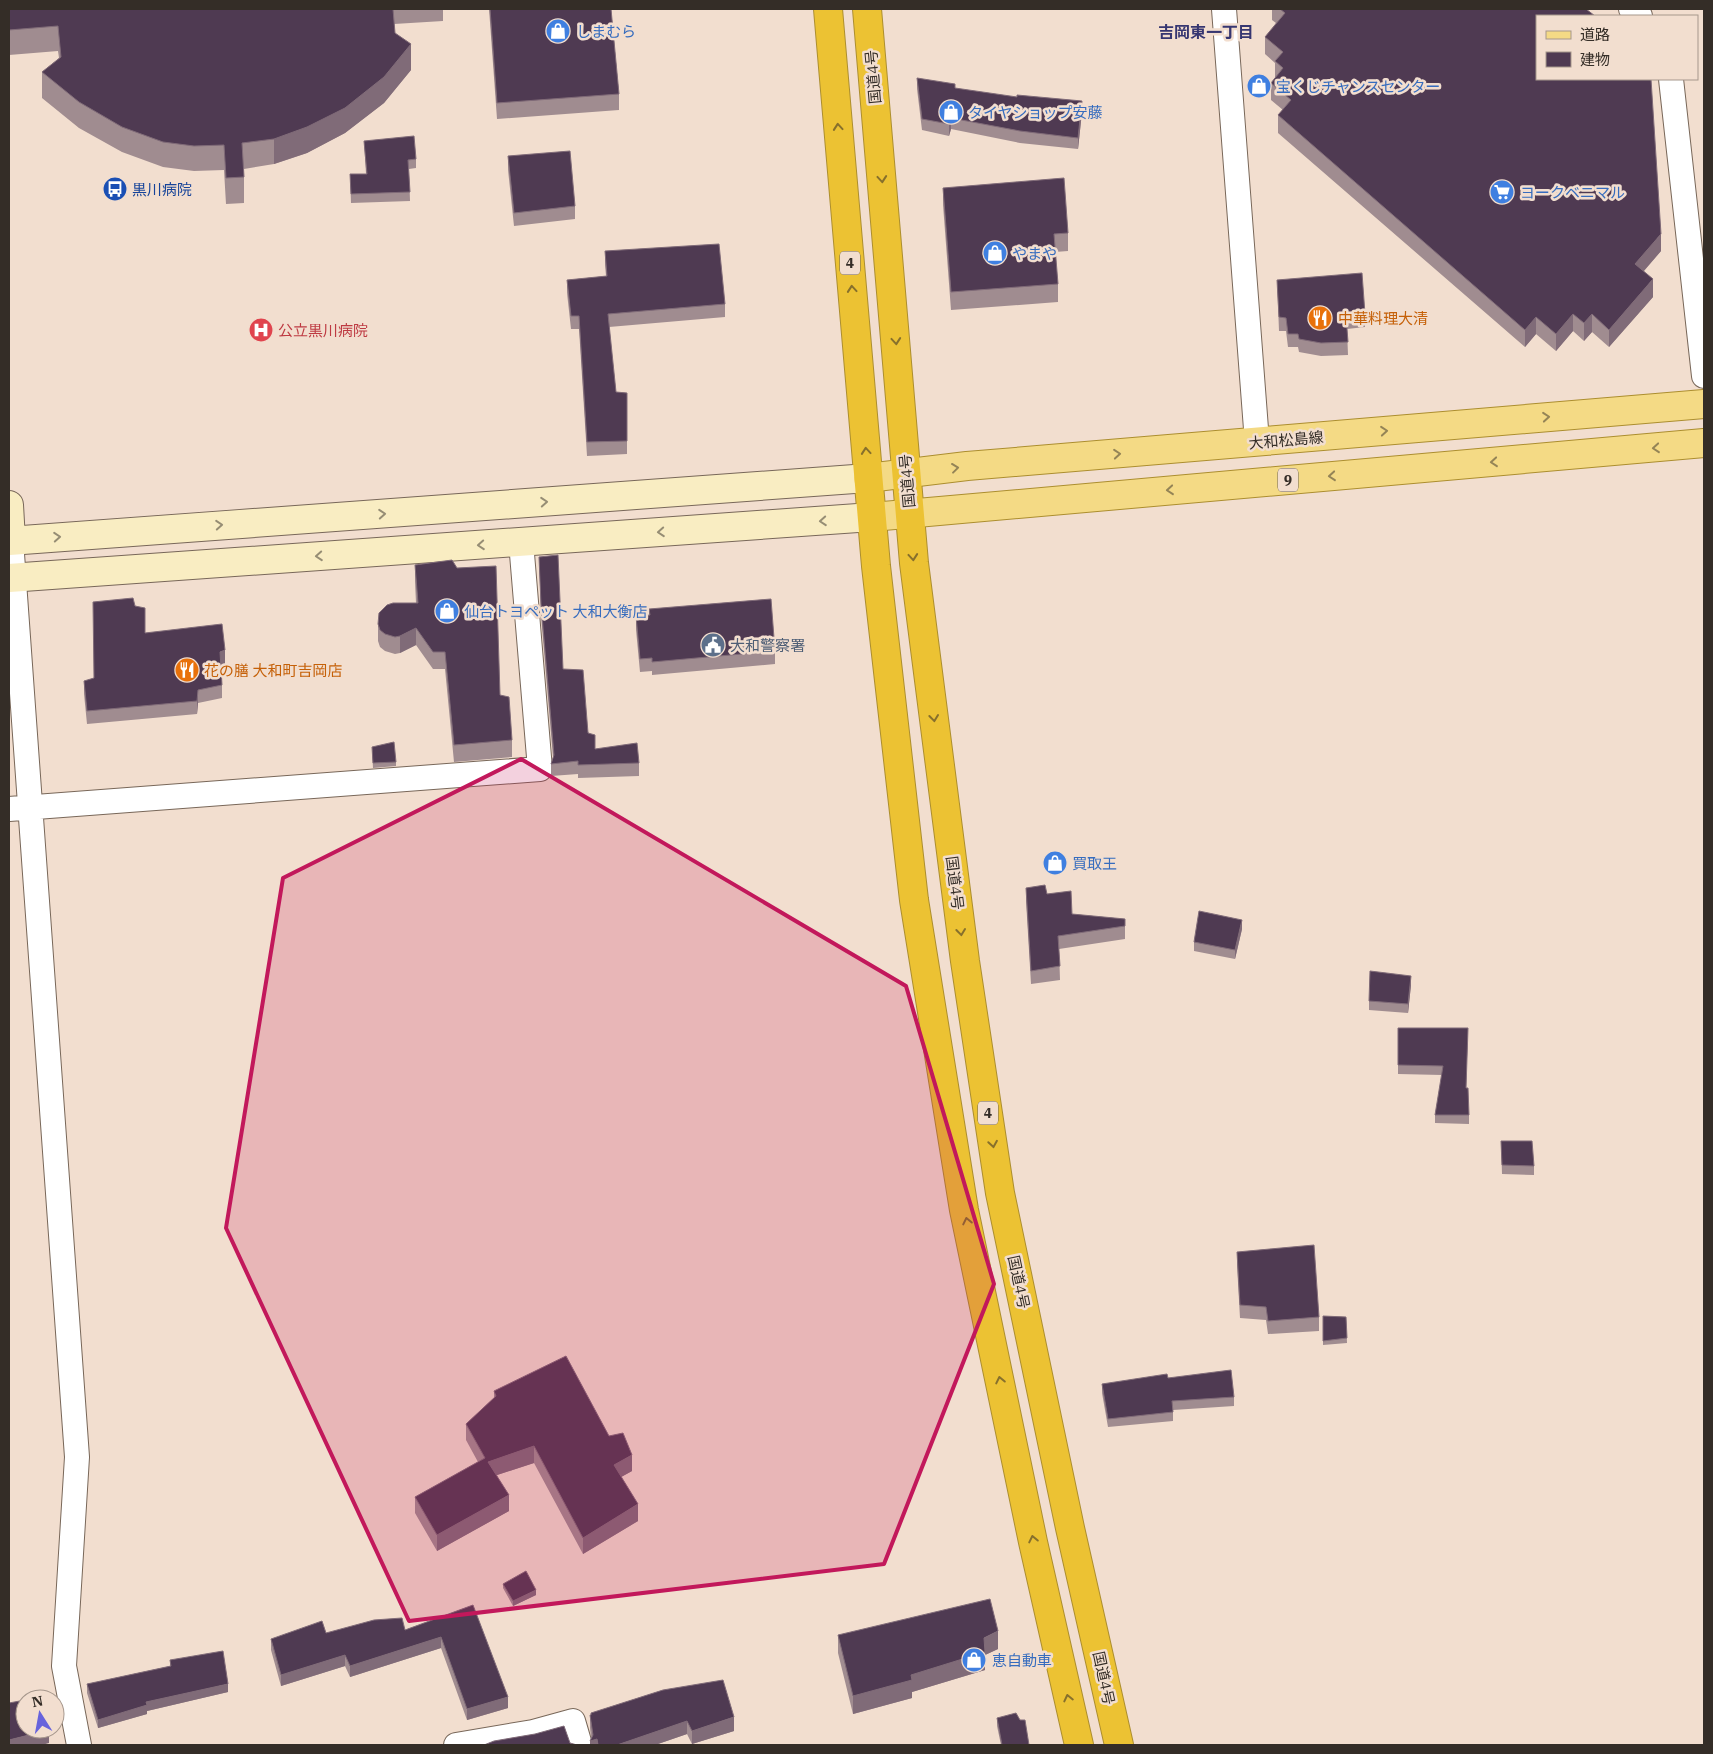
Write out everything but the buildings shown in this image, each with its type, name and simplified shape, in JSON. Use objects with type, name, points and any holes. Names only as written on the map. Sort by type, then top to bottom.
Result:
[{"type":"highway","name":"4","points":[[828,9],[868,478],[914,900],[964,1210],[1033,1542],[1079,1745]]},
{"type":"highway","name":"国道4号","points":[[867,9],[914,563],[965,961],[1000,1193],[1070,1528],[1118,1745]]},
{"type":"main road","name":"大和松島線","points":[[868,478],[977,466],[1704,404]]},
{"type":"main road","name":"9","points":[[872,517],[1704,443]]},
{"type":"street","points":[[1224,9],[1256,403],[1257,442]]},
{"type":"street","points":[[1671,80],[1704,376]]},
{"type":"street","points":[[10,541],[868,478]]},
{"type":"street","points":[[9,505],[20,808],[77,1457],[64,1666],[79,1745]]},
{"type":"street","points":[[11,577],[872,517]]},
{"type":"street","points":[[20,808],[540,769],[521,542]]},
{"type":"street","points":[[456,1745],[533,1732],[573,1721],[580,1745]]},
{"type":"highlighted area","points":[[521,759],[906,986],[994,1284],[884,1564],[409,1621],[226,1228],[283,878]]},
{"type":"place","name":"しまむら","points":[[558,31]]},
{"type":"place","name":"宝くじチャンスセンター","points":[[1259,86]]},
{"type":"place","name":"タイヤショップ安藤","points":[[951,112]]},
{"type":"place","name":"黒川病院","points":[[115,189]]},
{"type":"place","name":"ヨークベニマル","points":[[1502,192]]},
{"type":"place","name":"やまや","points":[[995,253]]},
{"type":"place","name":"中華料理大清","points":[[1320,318]]},
{"type":"place","name":"公立黒川病院","points":[[261,330]]},
{"type":"place","name":"仙台トヨペット 大和大衡店","points":[[447,611]]},
{"type":"place","name":"大和警察署","points":[[713,645]]},
{"type":"place","name":"花の膳 大和町吉岡店","points":[[187,670]]},
{"type":"place","name":"買取王","points":[[1055,863]]},
{"type":"place","name":"恵自動車","points":[[974,1660]]},
{"type":"district","name":"吉岡東一丁目","points":[[1206,32]]}]
